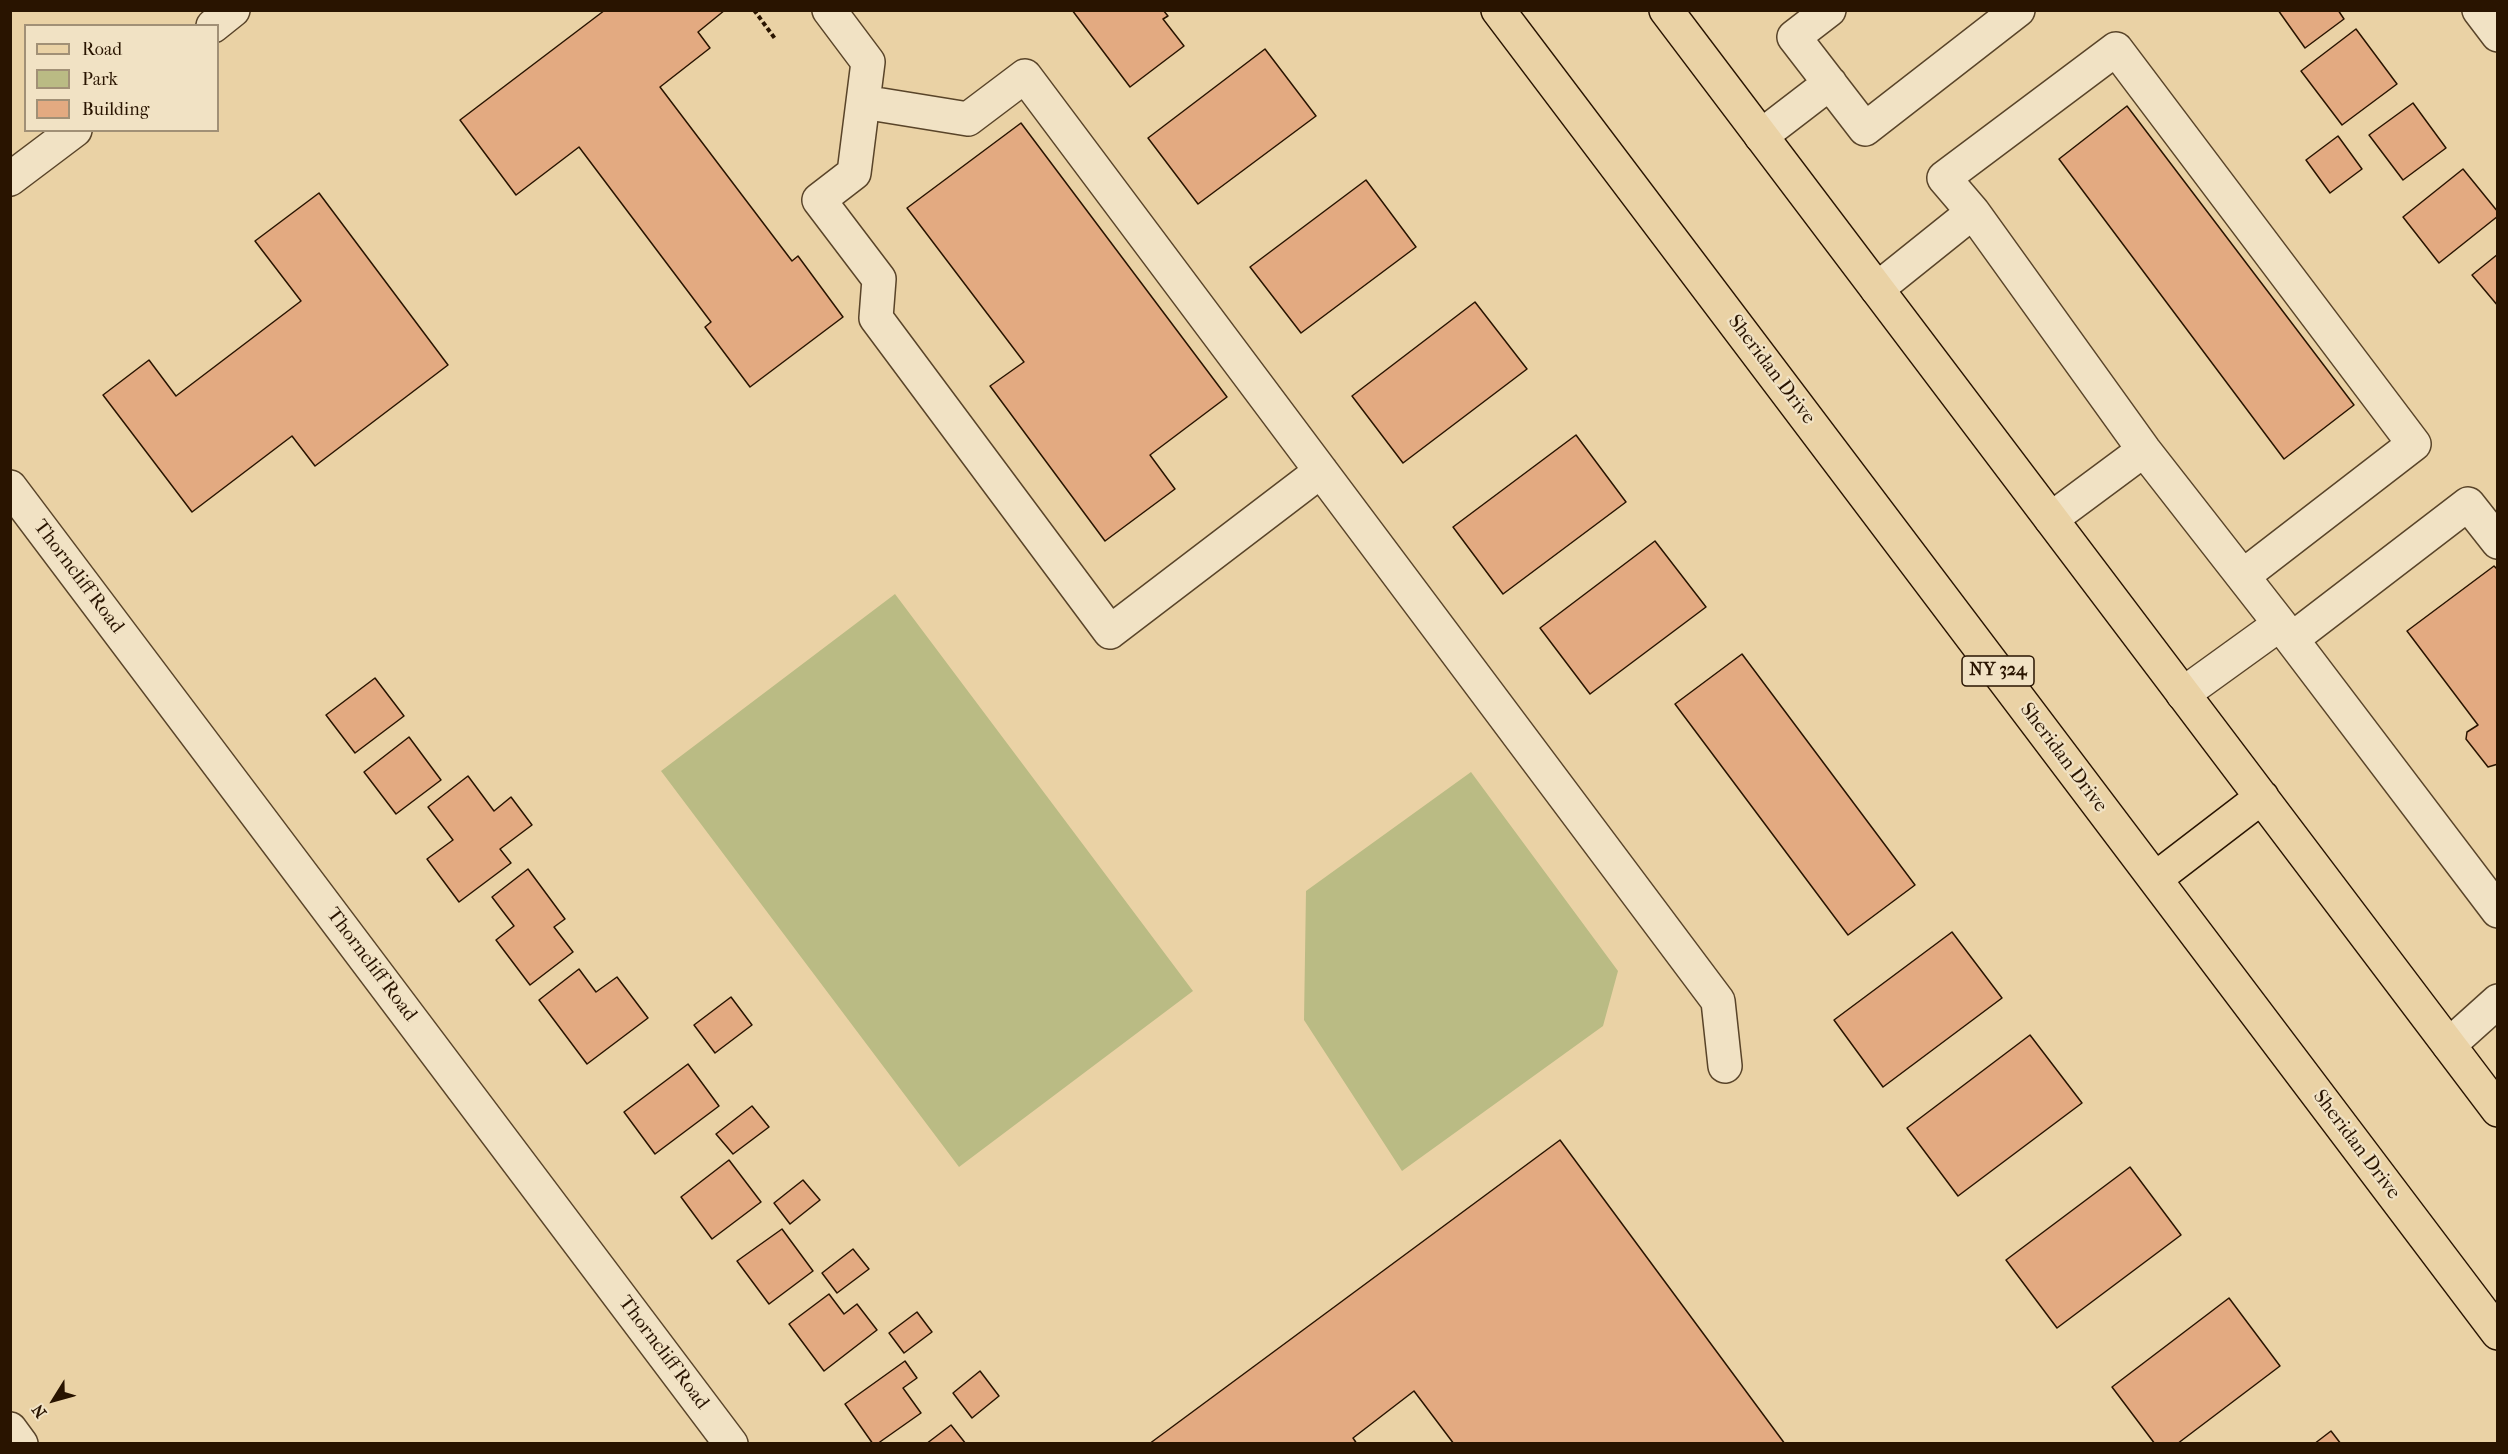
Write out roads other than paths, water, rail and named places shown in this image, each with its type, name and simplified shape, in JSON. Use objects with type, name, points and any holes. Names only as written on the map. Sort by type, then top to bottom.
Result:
[{"type":"main road","name":"Sheridan Drive","points":[[1498,10],[2498,1333]]},
{"type":"main road","points":[[1666,10],[2498,1110]]},
{"type":"main road","points":[[2155,879],[2262,797]]},
{"type":"street","points":[[216,24],[233,10]]},
{"type":"street","points":[[829,10],[868,62],[854,172],[819,200],[879,279],[876,318],[1110,632],[1321,471]]},
{"type":"street","points":[[1829,10],[1794,37],[1865,129],[2018,10]]},
{"type":"street","points":[[2479,10],[2498,35]]},
{"type":"street","points":[[2243,576],[2414,444],[2116,49],[1944,178],[1973,213],[2144,450],[2498,911]]},
{"type":"street","points":[[864,102],[968,119],[1025,76],[1718,1002],[1725,1066]]},
{"type":"street","points":[[1761,135],[1830,83]]},
{"type":"street","points":[[10,179],[72,132]]},
{"type":"street","points":[[1877,289],[1973,213]]},
{"type":"street","points":[[2051,519],[2144,450]]},
{"type":"street","name":"Thorncliff Road","points":[[10,487],[731,1443]]},
{"type":"street","points":[[2183,694],[2286,632],[2468,504],[2498,542]]},
{"type":"street","points":[[2449,1046],[2498,1001]]},
{"type":"street","points":[[10,1429],[21,1443]]}]
